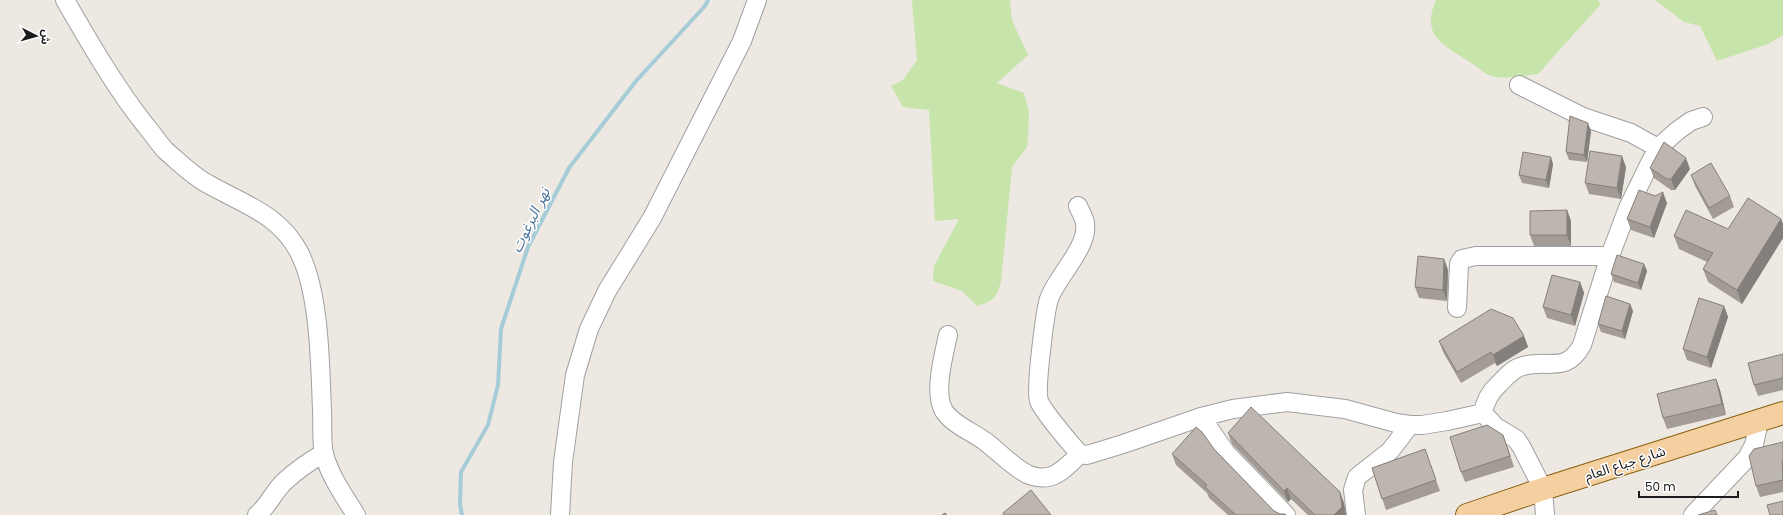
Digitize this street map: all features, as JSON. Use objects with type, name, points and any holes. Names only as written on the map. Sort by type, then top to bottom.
[{"type":"main road","name":"شارع جباع العام","points":[[1467,515],[1543,489],[1783,413]]},
{"type":"street","points":[[65,0],[93,50],[132,108],[165,149],[206,183],[261,212],[279,224],[299,253],[307,274],[314,308],[320,362],[324,453],[334,480],[356,515]]},
{"type":"street","points":[[560,515],[563,462],[575,376],[589,329],[607,291],[652,218],[742,41],[757,0]]},
{"type":"street","points":[[1519,85],[1583,116],[1631,133],[1658,148]]},
{"type":"street","points":[[1483,413],[1488,397],[1494,388],[1511,372],[1522,366],[1561,364],[1570,360],[1577,354],[1582,345],[1610,256],[1628,208],[1658,148],[1691,121],[1704,117]]},
{"type":"street","points":[[1078,206],[1085,224],[1084,238],[1049,299],[1038,394],[1039,402],[1044,410],[1080,454],[1087,455],[1123,444],[1201,417],[1233,409],[1287,402],[1345,409],[1396,423],[1410,425],[1422,425],[1483,413]]},
{"type":"street","points":[[1457,308],[1459,264],[1462,259],[1476,256],[1610,256]]},
{"type":"street","points":[[948,335],[939,388],[943,410],[952,420],[1028,474],[1039,478],[1056,474],[1080,454]]},
{"type":"street","points":[[1483,413],[1496,427],[1516,439],[1531,464],[1543,489],[1545,515]]},
{"type":"street","points":[[1201,417],[1226,453],[1286,515]]},
{"type":"street","points":[[1693,515],[1747,458],[1754,445],[1759,421]]},
{"type":"street","points":[[1356,515],[1353,490],[1357,477],[1390,450],[1410,425]]},
{"type":"street","points":[[257,515],[266,507],[284,482],[308,462],[324,453]]},
{"type":"green space","points":[[912,0],[1010,0],[1012,20],[1028,55],[997,83],[1024,93],[1029,112],[1028,138],[1027,147],[1012,167],[1001,282],[998,292],[991,300],[977,306],[962,291],[933,281],[934,266],[959,219],[935,221],[929,110],[903,107],[891,86],[903,80],[917,60]]},
{"type":"green space","points":[[1436,0],[1598,0],[1601,4],[1538,74],[1499,77],[1486,73],[1452,51],[1437,39],[1431,23]]},
{"type":"green space","points":[[1655,0],[1783,0],[1783,35],[1768,44],[1717,61],[1700,26],[1684,22]]},
{"type":"building","points":[[1570,116],[1588,123],[1584,155],[1566,152]]},
{"type":"building","points":[[1664,142],[1686,158],[1671,179],[1667,179],[1650,168]]},
{"type":"building","points":[[1590,151],[1622,156],[1617,188],[1585,183]]},
{"type":"building","points":[[1523,152],[1551,157],[1546,180],[1519,175]]},
{"type":"building","points":[[1711,163],[1730,196],[1709,208],[1691,175]]},
{"type":"building","points":[[1639,190],[1655,196],[1663,192],[1650,227],[1627,219]]},
{"type":"building","points":[[1748,198],[1781,219],[1737,290],[1703,269],[1713,253],[1674,236],[1686,210],[1728,229]]},
{"type":"building","points":[[1567,210],[1567,235],[1530,235],[1530,211]]},
{"type":"building","points":[[1617,255],[1644,264],[1638,283],[1611,274]]},
{"type":"building","points":[[1418,256],[1444,259],[1443,290],[1415,287]]},
{"type":"building","points":[[1552,275],[1580,282],[1571,315],[1543,307]]},
{"type":"building","points":[[1606,296],[1630,304],[1622,331],[1598,324]]},
{"type":"building","points":[[1699,298],[1724,306],[1707,357],[1683,349]]},
{"type":"building","points":[[1491,309],[1513,318],[1524,336],[1493,355],[1491,352],[1457,372],[1439,341]]},
{"type":"building","points":[[1783,354],[1783,378],[1754,385],[1748,363]]},
{"type":"building","points":[[1716,379],[1722,404],[1663,418],[1657,394]]},
{"type":"building","points":[[1251,407],[1340,492],[1342,507],[1334,515],[1315,515],[1287,488],[1284,491],[1228,433]]},
{"type":"building","points":[[1487,425],[1503,435],[1510,456],[1461,472],[1450,437]]},
{"type":"building","points":[[1196,427],[1202,432],[1214,449],[1274,511],[1286,515],[1236,515],[1205,487],[1207,485],[1172,454]]},
{"type":"building","points":[[1783,442],[1783,480],[1756,486],[1749,456],[1754,449]]},
{"type":"building","points":[[1425,449],[1436,480],[1382,499],[1372,468]]},
{"type":"building","points":[[1031,490],[1051,515],[1004,515],[1003,513]]},
{"type":"building","points":[[1783,501],[1783,515],[1770,515],[1767,505]]},
{"type":"building","points":[[1715,510],[1717,515],[1698,515]]},
{"type":"waterway","name":"نهر البرغوت","points":[[462,515],[460,504],[461,472],[488,425],[498,385],[501,329],[528,247],[569,168],[636,81],[705,6],[708,0]]}]
